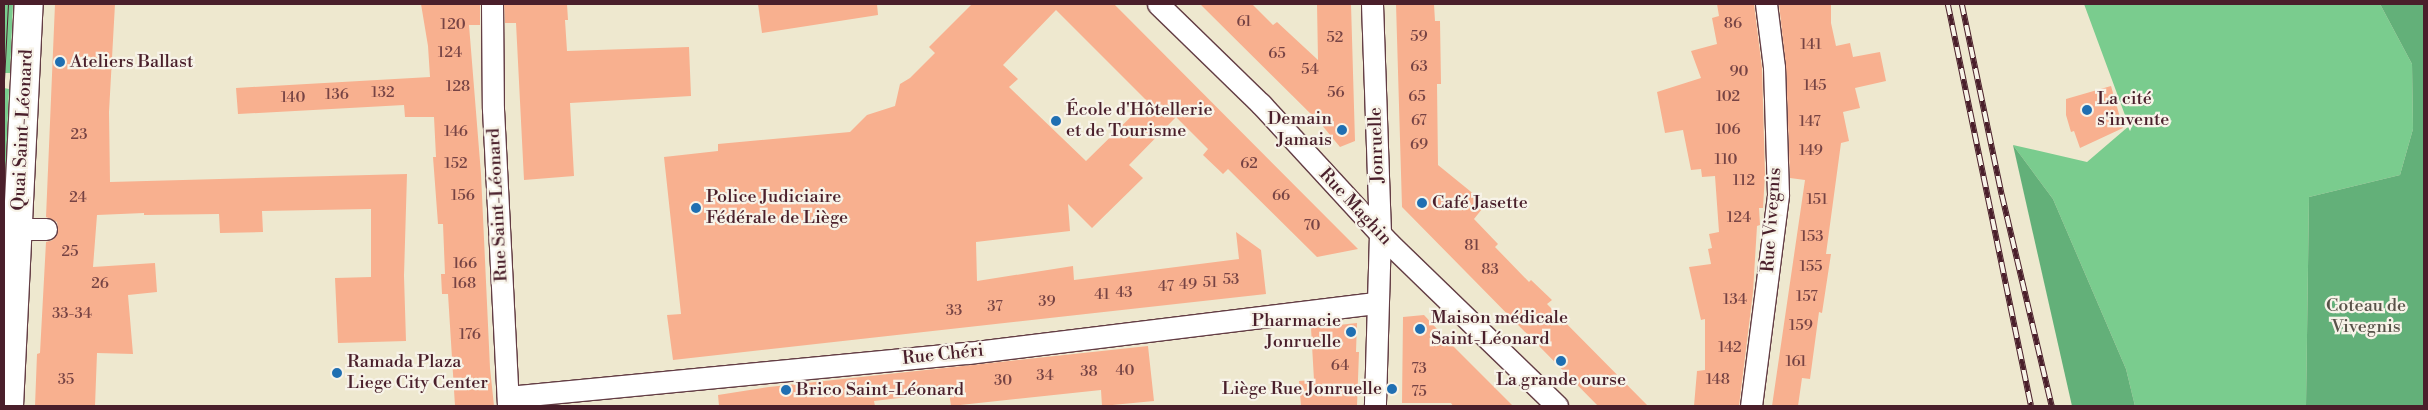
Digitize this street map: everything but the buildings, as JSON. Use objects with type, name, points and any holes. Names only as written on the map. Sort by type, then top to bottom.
[{"type":"main road","name":"Quai Saint-Léonard","points":[[9,406],[29,4]]},
{"type":"street","name":"Rue Saint-Léonard","points":[[492,4],[493,108],[508,402]]},
{"type":"street","name":"Rue Maghin","points":[[1158,4],[1261,104],[1380,234],[1556,406]]},
{"type":"street","name":"Jonruelle","points":[[1372,4],[1380,234],[1375,406]]},
{"type":"street","name":"Rue Vivegnis","points":[[1751,406],[1778,194],[1774,67],[1766,4]]},
{"type":"street","points":[[18,229],[46,230]]},
{"type":"street","name":"Rue Chéri","points":[[508,402],[968,353],[1377,303]]},
{"type":"green space","points":[[4,4],[13,4],[10,73],[4,73]]},
{"type":"green space","points":[[2084,4],[2380,4],[2412,64],[2413,129],[2400,175],[2309,197],[2306,406],[2135,406],[2126,369],[2053,199],[2013,145],[2087,162],[2129,126]]},
{"type":"green space","name":"Coteau de Vivegnis","points":[[2380,4],[2424,4],[2424,406],[2306,406],[2309,197],[2400,175],[2413,129],[2412,64]]},
{"type":"green space","points":[[4,88],[9,89],[4,207]]},
{"type":"green space","points":[[2013,145],[2053,199],[2126,369],[2135,406],[2072,406]]},
{"type":"tram line","points":[[4,80],[8,4]]},
{"type":"railway","points":[[1948,4],[2031,406]]},
{"type":"railway","points":[[1962,4],[2002,195],[2052,406]]},
{"type":"place","name":"Ateliers Ballast","points":[[60,62]]},
{"type":"place","name":"La cité s'invente","points":[[2087,110]]},
{"type":"place","name":"École d'Hôtellerie et de Tourisme","points":[[1056,121]]},
{"type":"place","name":"Demain Jamais","points":[[1342,130]]},
{"type":"place","name":"Café Jasette","points":[[1422,203]]},
{"type":"place","name":"Police Judiciaire Fédérale de Liège","points":[[696,208]]},
{"type":"place","name":"Maison médicale Saint-Léonard","points":[[1420,329]]},
{"type":"place","name":"Pharmacie Jonruelle","points":[[1351,332]]},
{"type":"place","name":"La grande ourse","points":[[1561,361]]},
{"type":"place","name":"Ramada Plaza Liege City Center","points":[[337,373]]},
{"type":"place","name":"Liège Rue Jonruelle","points":[[1392,389]]},
{"type":"place","name":"Brico Saint-Léonard","points":[[786,390]]}]
